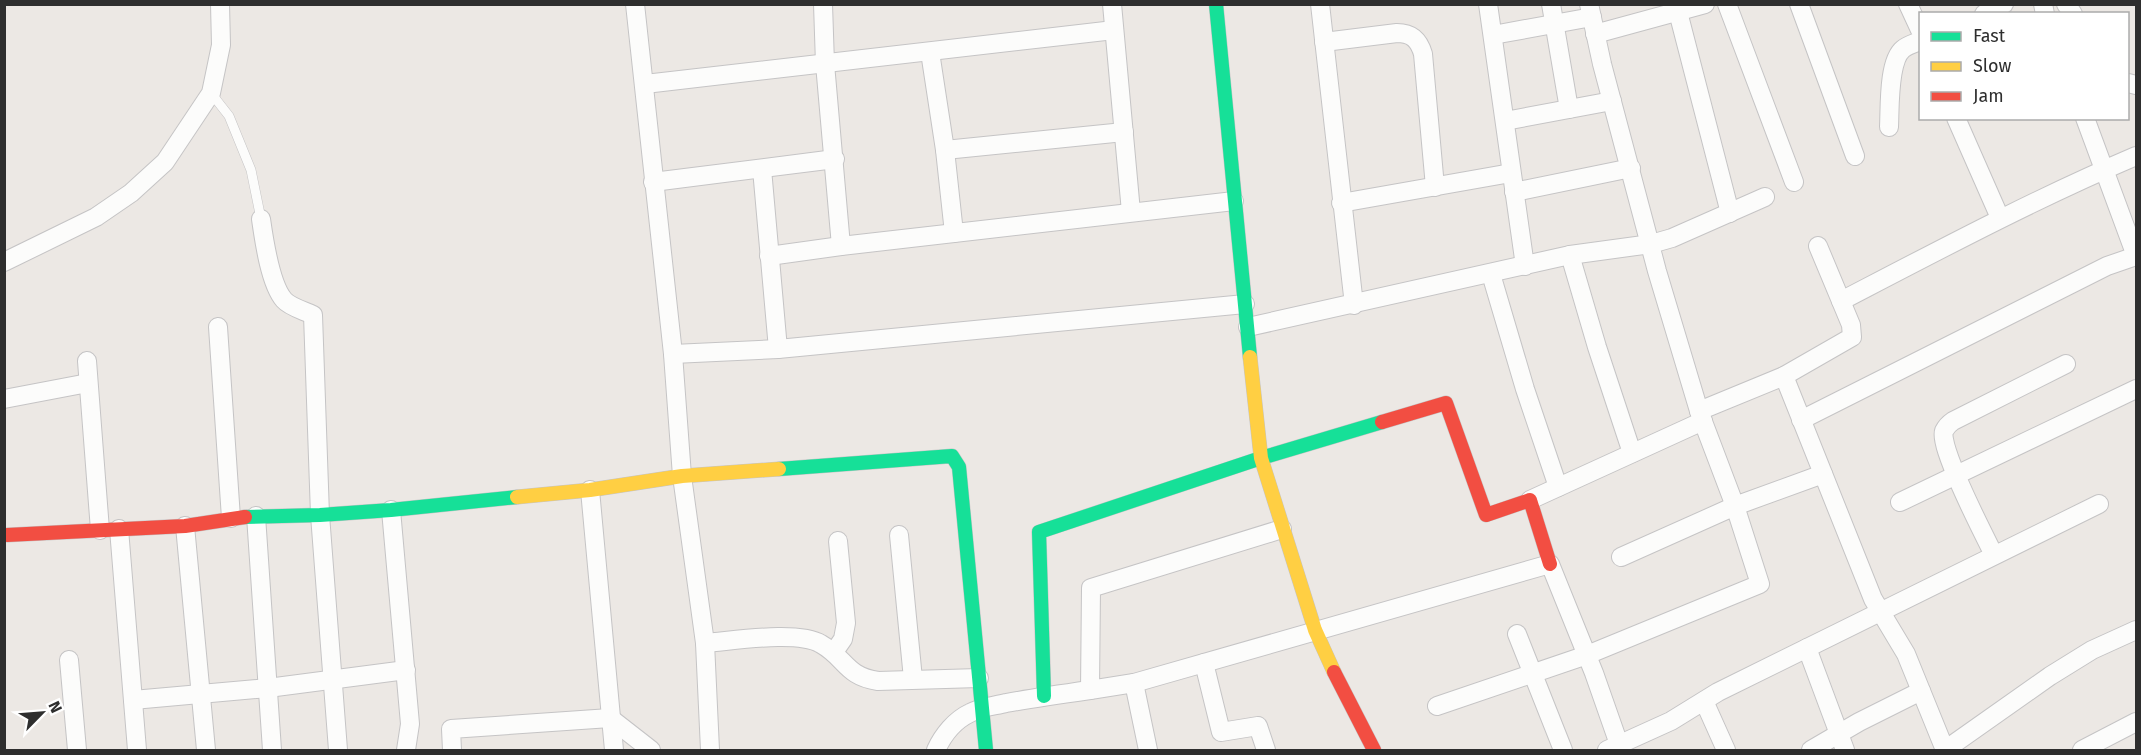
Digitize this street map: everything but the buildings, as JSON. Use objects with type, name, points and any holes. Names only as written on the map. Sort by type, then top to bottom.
[{"type":"street","points":[[4,262],[96,217],[130,193],[165,162],[211,93],[221,45],[220,4]]},
{"type":"street","points":[[635,4],[673,354],[682,476],[705,643],[710,750]]},
{"type":"street","points":[[823,4],[825,64],[841,246]]},
{"type":"street","points":[[1112,4],[1131,212]]},
{"type":"street","points":[[1216,4],[1234,201],[1262,458],[1315,630],[1349,704],[1374,750]]},
{"type":"street","points":[[1320,4],[1354,305]]},
{"type":"street","points":[[1488,4],[1526,266]]},
{"type":"street","points":[[1551,4],[1569,109]]},
{"type":"street","points":[[1493,35],[1592,18],[1678,12],[1705,4]]},
{"type":"street","points":[[1727,4],[1794,182]]},
{"type":"street","points":[[1799,4],[1855,156]]},
{"type":"street","points":[[1908,4],[1919,28]]},
{"type":"street","points":[[1988,12],[2004,4]]},
{"type":"street","points":[[1678,12],[1730,213]]},
{"type":"street","points":[[1437,706],[1587,655],[1760,584],[1735,506],[1701,416],[1657,271],[1592,18]]},
{"type":"street","points":[[645,84],[1114,30]]},
{"type":"street","points":[[1324,42],[1406,33],[1420,44],[1423,54],[1435,187]]},
{"type":"street","points":[[1889,127],[1893,69],[1900,51],[1919,41]]},
{"type":"street","points":[[930,52],[945,150],[954,233]]},
{"type":"street","points":[[1506,121],[1612,101]]},
{"type":"street","points":[[1957,120],[2000,218]]},
{"type":"street","points":[[1801,420],[2107,266],[2136,256],[2086,120]]},
{"type":"street","points":[[945,150],[1124,132]]},
{"type":"street","points":[[1841,301],[2000,218],[2105,168],[2136,156]]},
{"type":"street","points":[[653,182],[835,159]]},
{"type":"street","points":[[1341,203],[1435,187],[1513,183],[1631,168]]},
{"type":"street","points":[[762,169],[778,349]]},
{"type":"street","points":[[1248,327],[1570,255],[1651,244],[1672,238],[1765,197]]},
{"type":"street","points":[[769,256],[1234,201]]},
{"type":"street","points":[[261,219],[264,246],[274,280],[284,300],[313,315],[320,515],[338,750]]},
{"type":"street","points":[[1044,696],[1039,532],[1262,458],[1446,403],[1486,515],[1530,500],[1632,453],[1701,416],[1784,376],[1852,337],[1851,325],[1818,246]]},
{"type":"street","points":[[1570,255],[1632,453]]},
{"type":"street","points":[[1491,274],[1525,389],[1558,487]]},
{"type":"street","points":[[673,354],[778,349],[1245,304]]},
{"type":"street","points":[[218,327],[231,518]]},
{"type":"street","points":[[87,361],[100,530]]},
{"type":"street","points":[[1994,555],[1956,475],[1943,439],[1944,430],[1953,420],[2066,364]]},
{"type":"street","points":[[1784,376],[1873,599],[1906,654],[1945,750],[2050,676],[2092,650],[2136,630]]},
{"type":"street","points":[[4,399],[88,383]]},
{"type":"street","points":[[1900,502],[2136,389]]},
{"type":"street","points":[[7,536],[185,526],[256,516],[320,515],[391,510],[590,490],[682,476],[952,456],[959,467],[986,750]]},
{"type":"street","points":[[1621,557],[1735,506],[1823,474]]},
{"type":"street","points":[[590,490],[614,750]]},
{"type":"street","points":[[1530,500],[1550,564],[1587,655],[1616,749],[1671,721],[1718,692],[2098,504]]},
{"type":"street","points":[[391,510],[410,724],[406,750]]},
{"type":"street","points":[[256,516],[273,750]]},
{"type":"street","points":[[185,526],[206,750]]},
{"type":"street","points":[[119,529],[138,750]]},
{"type":"street","points":[[1090,690],[1091,588],[1282,529]]},
{"type":"street","points":[[899,535],[913,680]]},
{"type":"street","points":[[834,652],[843,639],[846,623],[838,540]]},
{"type":"street","points":[[936,750],[958,721],[981,708],[1134,683],[1550,564]]},
{"type":"street","points":[[1517,634],[1563,750]]},
{"type":"street","points":[[705,643],[795,637],[819,642],[834,652],[856,675],[864,679],[878,681],[979,678]]},
{"type":"street","points":[[1807,648],[1842,742]]},
{"type":"street","points":[[69,660],[77,750]]},
{"type":"street","points":[[1204,663],[1221,732],[1258,726],[1266,750]]},
{"type":"street","points":[[133,700],[333,681],[406,670]]},
{"type":"street","points":[[1134,683],[1148,750]]},
{"type":"street","points":[[1811,750],[1842,742],[1921,691]]},
{"type":"street","points":[[1704,701],[1726,750]]},
{"type":"street","points":[[452,750],[451,729],[610,718],[651,750]]},
{"type":"street","points":[[2082,750],[2136,722]]},
{"type":"lane","points":[[211,93],[229,116],[251,170],[261,219]]},
{"type":"traffic: fast","points":[[1216,4],[1250,357]]},
{"type":"traffic: fast","points":[[1044,696],[1039,532],[1261,458],[1382,422]]},
{"type":"traffic: fast","points":[[779,469],[952,456],[959,467],[986,750]]},
{"type":"traffic: fast","points":[[245,517],[391,510],[517,497]]},
{"type":"traffic: slow","points":[[1250,357],[1261,458],[1315,630],[1334,672]]},
{"type":"traffic: slow","points":[[517,497],[590,490],[682,476],[779,469]]},
{"type":"traffic: jam","points":[[1382,422],[1446,403],[1486,515],[1530,500],[1550,564]]},
{"type":"traffic: jam","points":[[7,535],[185,526],[245,517]]},
{"type":"traffic: jam","points":[[1334,672],[1374,750]]}]
